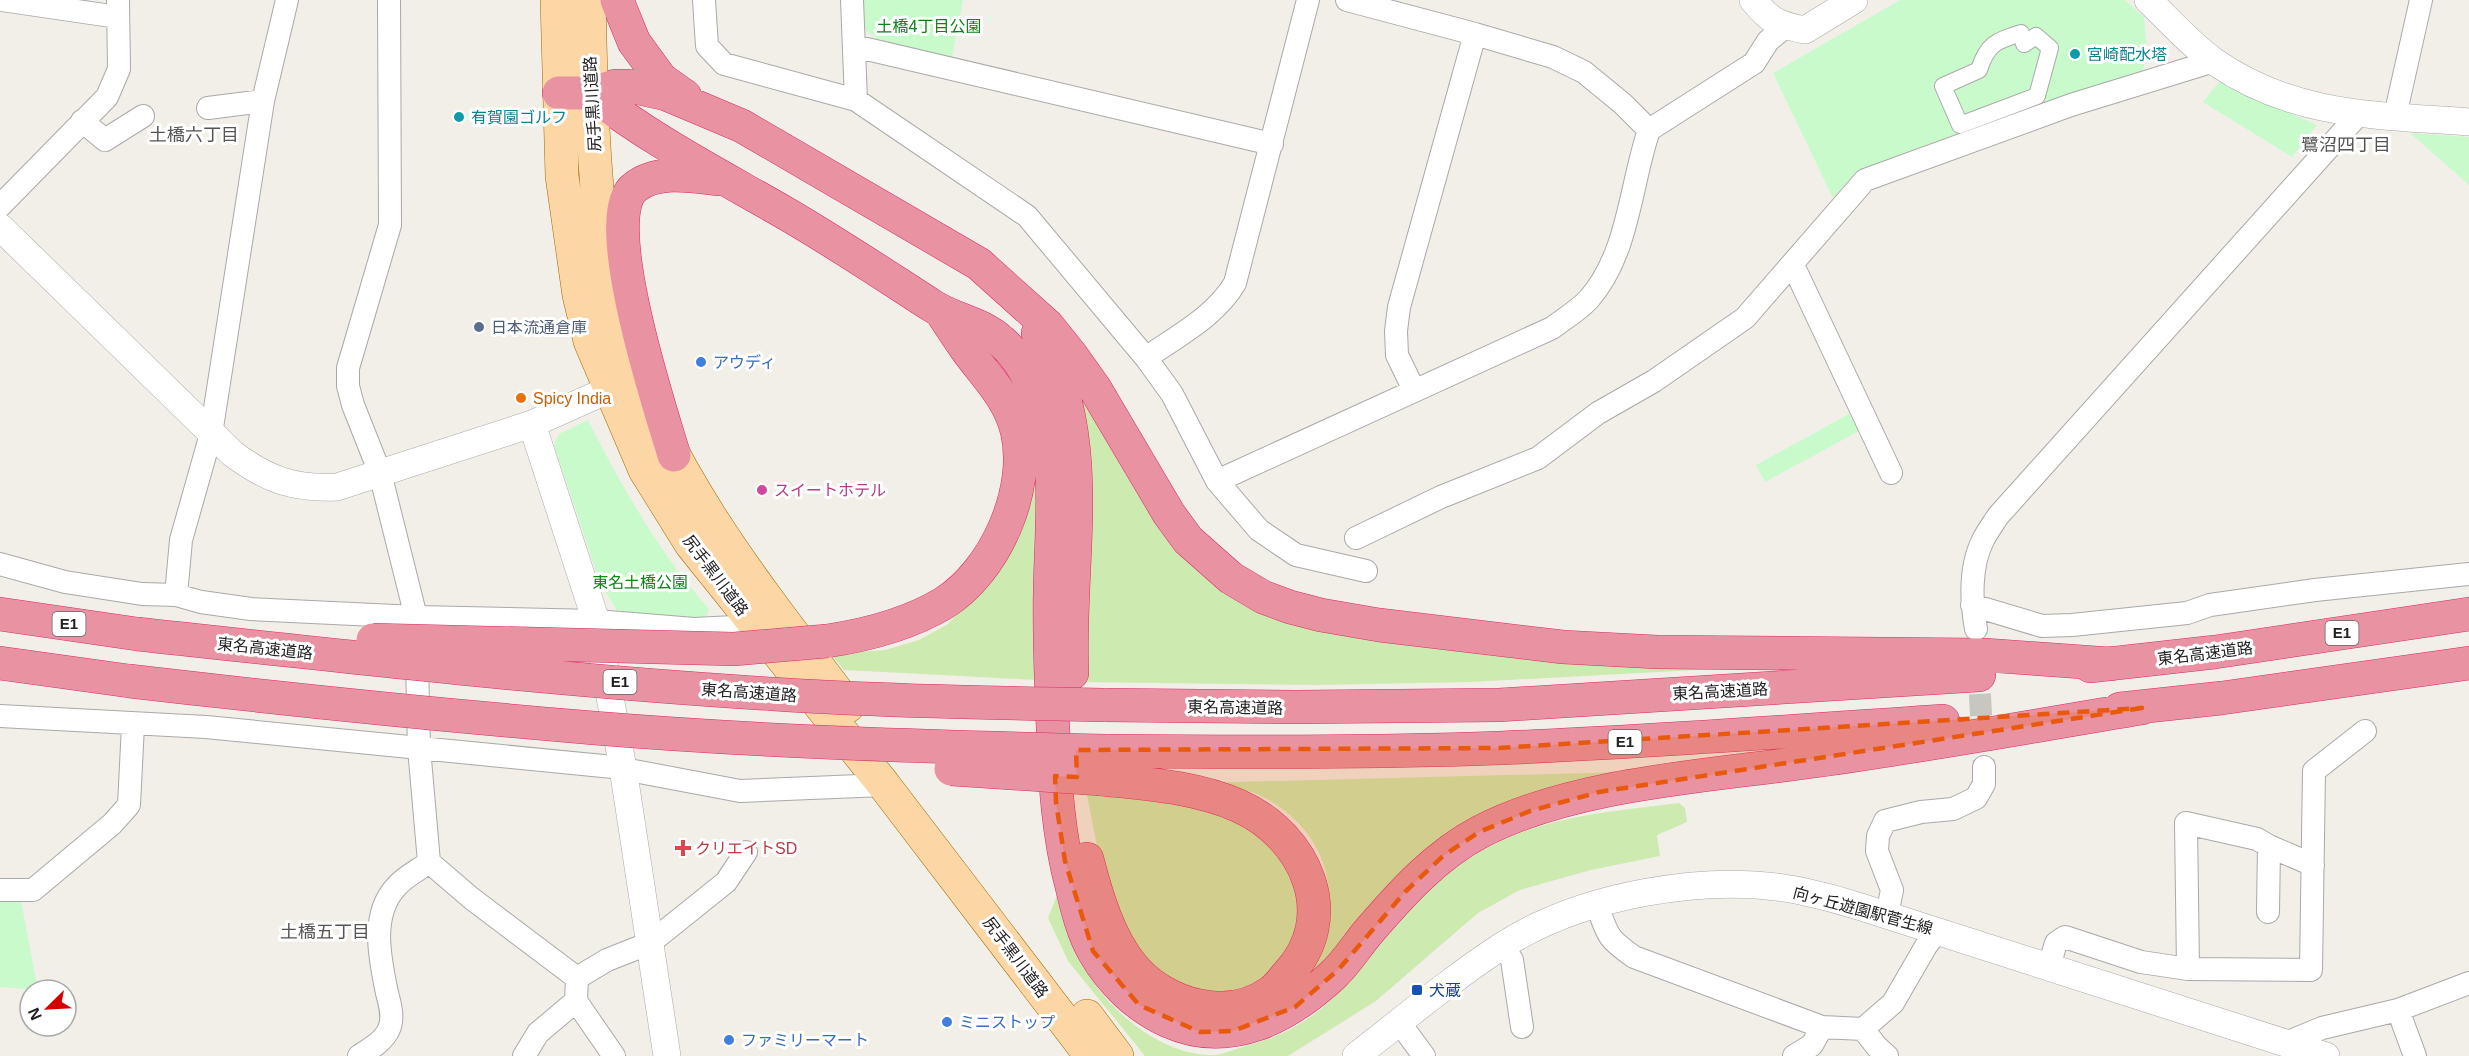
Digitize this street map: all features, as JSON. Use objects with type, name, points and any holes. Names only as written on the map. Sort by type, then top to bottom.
[{"type":"highway","points":[[616,0],[634,42],[661,80],[703,109]]},
{"type":"highway","points":[[559,93],[591,93],[615,86],[629,86],[666,94],[703,109],[742,126],[875,201],[979,264],[1048,326],[1078,363],[1100,396],[1169,514],[1188,540],[1231,578],[1263,597],[1290,607],[1378,625],[1563,647],[1657,652],[1985,655],[2111,664]]},
{"type":"highway","points":[[591,93],[624,119],[834,242],[941,312],[977,324],[1005,344],[1017,357],[1031,381],[1043,416],[1051,460],[1053,513],[1049,657],[1056,802],[1065,861],[1079,915],[1093,951],[1116,981],[1139,1005],[1170,1022],[1200,1032],[1233,1031],[1295,1007],[1338,970],[1365,935],[1443,856],[1479,832],[1530,811],[1599,792],[1823,760],[2142,708]]},
{"type":"highway","points":[[674,455],[632,380],[622,228],[625,202],[633,188],[647,181],[676,173],[729,181]]},
{"type":"highway","points":[[1011,291],[1042,341],[1057,373],[1067,406],[1072,435],[1077,498],[1071,656],[1078,804],[1086,856],[1098,899],[1109,927],[1132,967],[1159,990],[1185,1003],[1213,1009],[1243,1005],[1271,992],[1295,966],[1311,939],[1314,914],[1312,887],[1302,861],[1284,837],[1265,820],[1240,806],[1209,795],[1164,786],[1104,765]]},
{"type":"highway","points":[[137,634],[734,649],[863,636],[910,619],[945,603],[970,580],[990,555],[1009,518],[1017,489],[1020,460],[1017,430],[1003,398],[941,312]]},
{"type":"highway","name":"東名高速道路","points":[[0,614],[137,634],[396,662],[684,688],[907,701],[1296,707],[1499,705],[1884,682],[2111,664],[2215,652],[2469,614]]},
{"type":"highway","name":"E1","points":[[0,663],[129,681],[295,700],[596,728],[913,746],[1104,765],[1299,753],[1499,748],[1676,740],[2142,708],[2469,663]]},
{"type":"main road","name":"尻手黒川道路","points":[[557,0],[562,176],[579,295],[590,341],[632,380]]},
{"type":"main road","name":"尻手黒川道路","points":[[589,0],[596,172],[609,286],[632,380],[650,478],[691,544],[884,785],[1091,1056]]},
{"type":"main road","name":"尻手黒川道路","points":[[674,455],[728,546],[766,599],[1117,1056]]},
{"type":"street","points":[[0,206],[106,97],[119,69],[118,9],[2,0]]},
{"type":"street","points":[[176,596],[181,540],[211,434],[263,101],[287,0]]},
{"type":"street","points":[[388,0],[390,225],[348,368],[348,386],[352,405],[380,473],[416,617],[419,748],[429,862],[471,898],[577,978]]},
{"type":"street","points":[[704,0],[707,46],[724,64],[856,100],[1027,216],[1146,358],[1172,394],[1217,481],[1259,530],[1296,555],[1366,571]]},
{"type":"street","points":[[852,0],[856,100]]},
{"type":"street","points":[[1146,358],[1216,308],[1227,297],[1235,283],[1308,0]]},
{"type":"street","points":[[1347,0],[1553,57],[1584,72],[1623,104],[1649,130]]},
{"type":"street","points":[[1754,0],[1766,17],[1786,26],[1805,30],[1854,0]]},
{"type":"street","points":[[2148,0],[2214,61],[2257,87],[2303,104],[2358,115],[2469,122]]},
{"type":"street","points":[[2395,116],[2421,0]]},
{"type":"street","points":[[1217,481],[1552,328],[1588,300],[1612,263],[1622,235],[1649,130],[1754,63],[1768,41],[1786,26]]},
{"type":"street","points":[[2021,33],[2024,44],[2036,36],[2050,48],[2037,96],[1960,125],[1943,86],[1979,70],[1984,55],[1996,40],[2021,33]]},
{"type":"street","points":[[1414,390],[1397,355],[1396,331],[1399,307],[1475,34]]},
{"type":"street","points":[[854,46],[1272,144]]},
{"type":"street","points":[[1356,538],[1441,496],[1538,458],[1598,413],[1654,381],[1745,318],[1865,180],[2071,105],[2214,61]]},
{"type":"street","points":[[208,108],[263,101]]},
{"type":"street","points":[[1976,629],[1972,605],[1976,564],[1982,541],[1998,516],[2358,115]]},
{"type":"street","points":[[82,121],[105,140],[143,116]]},
{"type":"street","points":[[0,227],[211,434],[257,472],[289,484],[310,488],[337,487],[532,424],[632,380]]},
{"type":"street","points":[[1793,265],[1891,473]]},
{"type":"street","points":[[532,424],[596,621],[623,768],[667,1056]]},
{"type":"street","points":[[0,564],[65,582],[142,594],[176,596],[251,609],[416,617],[596,621],[694,629],[755,626]]},
{"type":"street","points":[[1972,605],[2042,626],[2072,625],[2187,613],[2210,605],[2315,590],[2469,574]]},
{"type":"street","points":[[0,716],[134,725],[206,727],[623,768],[740,791],[884,785]]},
{"type":"street","points":[[0,890],[33,890],[112,824],[129,805],[134,725]]},
{"type":"street","points":[[2049,966],[2056,943],[2066,937],[2141,962],[2188,969],[2311,970],[2314,771],[2365,731]]},
{"type":"street","points":[[1887,915],[1892,890],[1877,851],[1878,836],[1885,821],[1921,812],[1953,809],[1977,798],[1984,784],[1984,767]]},
{"type":"street","points":[[2188,969],[2187,823],[2257,840],[2313,866]]},
{"type":"street","points":[[2268,912],[2269,846]]},
{"type":"street","points":[[577,978],[607,960],[650,944],[726,882],[746,852]]},
{"type":"street","points":[[359,1056],[375,1046],[389,1029],[391,1011],[381,964],[379,928],[385,902],[396,886],[429,862]]},
{"type":"street","name":"向ヶ丘遊園駅菅生線","points":[[1356,1056],[1503,946],[1556,917],[1641,894],[1727,885],[1800,890],[1938,930],[2326,1056]]},
{"type":"street","points":[[1597,905],[1607,933],[1613,942],[1634,957],[1822,1026],[1863,1029],[1893,1003],[1926,946],[1938,930]]},
{"type":"street","points":[[1503,946],[1512,960],[1522,1027]]},
{"type":"street","points":[[577,978],[576,1000],[614,1056]]},
{"type":"street","points":[[2286,1042],[2322,1028],[2398,1010],[2469,982]]},
{"type":"street","points":[[524,1056],[538,1033],[576,1000]]},
{"type":"street","points":[[2398,1010],[2415,1056]]},
{"type":"street","points":[[1399,1022],[1424,1056]]},
{"type":"street","points":[[1794,1056],[1812,1046],[1822,1026]]},
{"type":"street","points":[[1863,1029],[1887,1056]]},
{"type":"highlighted area","points":[[2142,708],[1599,792],[1530,811],[1479,832],[1443,856],[1406,891],[1338,970],[1295,1007],[1233,1031],[1200,1032],[1139,1005],[1093,951],[1065,861],[1056,802],[1055,776],[1077,777],[1076,750],[1499,748]]},
{"type":"green space","name":"土橋4丁目公園","points":[[863,0],[963,0],[952,58],[879,40],[865,30]]},
{"type":"green space","points":[[1900,0],[2125,0],[2144,17],[2147,50],[2142,74],[1988,122],[1856,172],[1833,198],[1773,73]]},
{"type":"green space","points":[[2219,82],[2317,125],[2292,157],[2203,102]]},
{"type":"green space","points":[[2410,133],[2469,137],[2469,185]]},
{"type":"green space","points":[[1076,378],[1227,590],[1714,663],[1715,669],[1472,682],[1317,685],[1078,682]]},
{"type":"green space","points":[[1849,414],[1859,431],[1765,482],[1756,465]]},
{"type":"green space","name":"東名土橋公園","points":[[588,420],[642,519],[674,565],[709,609],[705,620],[621,617],[600,583],[554,445],[559,434]]},
{"type":"green space","points":[[1036,479],[1036,680],[844,670],[827,650],[845,653],[885,650],[919,640],[948,624],[969,602],[1022,529]]},
{"type":"green space","points":[[1665,771],[1497,817],[1285,1001],[1317,954],[1327,924],[1329,901],[1327,879],[1321,858],[1311,838],[1297,821],[1279,806],[1257,794],[1236,788],[1199,783]]},
{"type":"green space","points":[[1087,795],[1190,806],[1220,814],[1265,838],[1291,874],[1302,920],[1285,959],[1256,984],[1220,993],[1180,987],[1142,960],[1103,877]]},
{"type":"green space","points":[[1679,803],[1685,808],[1687,822],[1657,835],[1660,856],[1591,870],[1520,890],[1478,913],[1376,1001],[1288,1056],[1145,1056],[1068,961],[1048,918],[1057,895],[1064,922],[1079,957],[1096,986],[1119,1012],[1147,1034],[1163,1043],[1197,1054],[1214,1055],[1272,1038],[1313,1015],[1347,984],[1424,895],[1459,865],[1485,849],[1511,836],[1565,820],[1592,814]]},
{"type":"green space","points":[[0,900],[21,901],[36,978],[18,978],[18,988],[0,987]]},
{"type":"tunnel","points":[[1978,661],[1984,767]]},
{"type":"place","name":"宮崎配水塔","points":[[2075,54]]},
{"type":"place","name":"有賀園ゴルフ","points":[[459,117]]},
{"type":"place","name":"日本流通倉庫","points":[[479,327]]},
{"type":"place","name":"アウディ","points":[[701,362]]},
{"type":"place","name":"Spicy India","points":[[521,398]]},
{"type":"place","name":"スイートホテル","points":[[762,490]]},
{"type":"place","name":"クリエイトSD","points":[[683,848]]},
{"type":"place","name":"犬蔵","points":[[1417,990]]},
{"type":"place","name":"ミニストップ","points":[[947,1022]]},
{"type":"place","name":"ファミリーマート","points":[[729,1040]]},
{"type":"district","name":"土橋六丁目","points":[[194,135]]},
{"type":"district","name":"鷺沼四丁目","points":[[2346,145]]},
{"type":"district","name":"土橋五丁目","points":[[325,932]]}]
